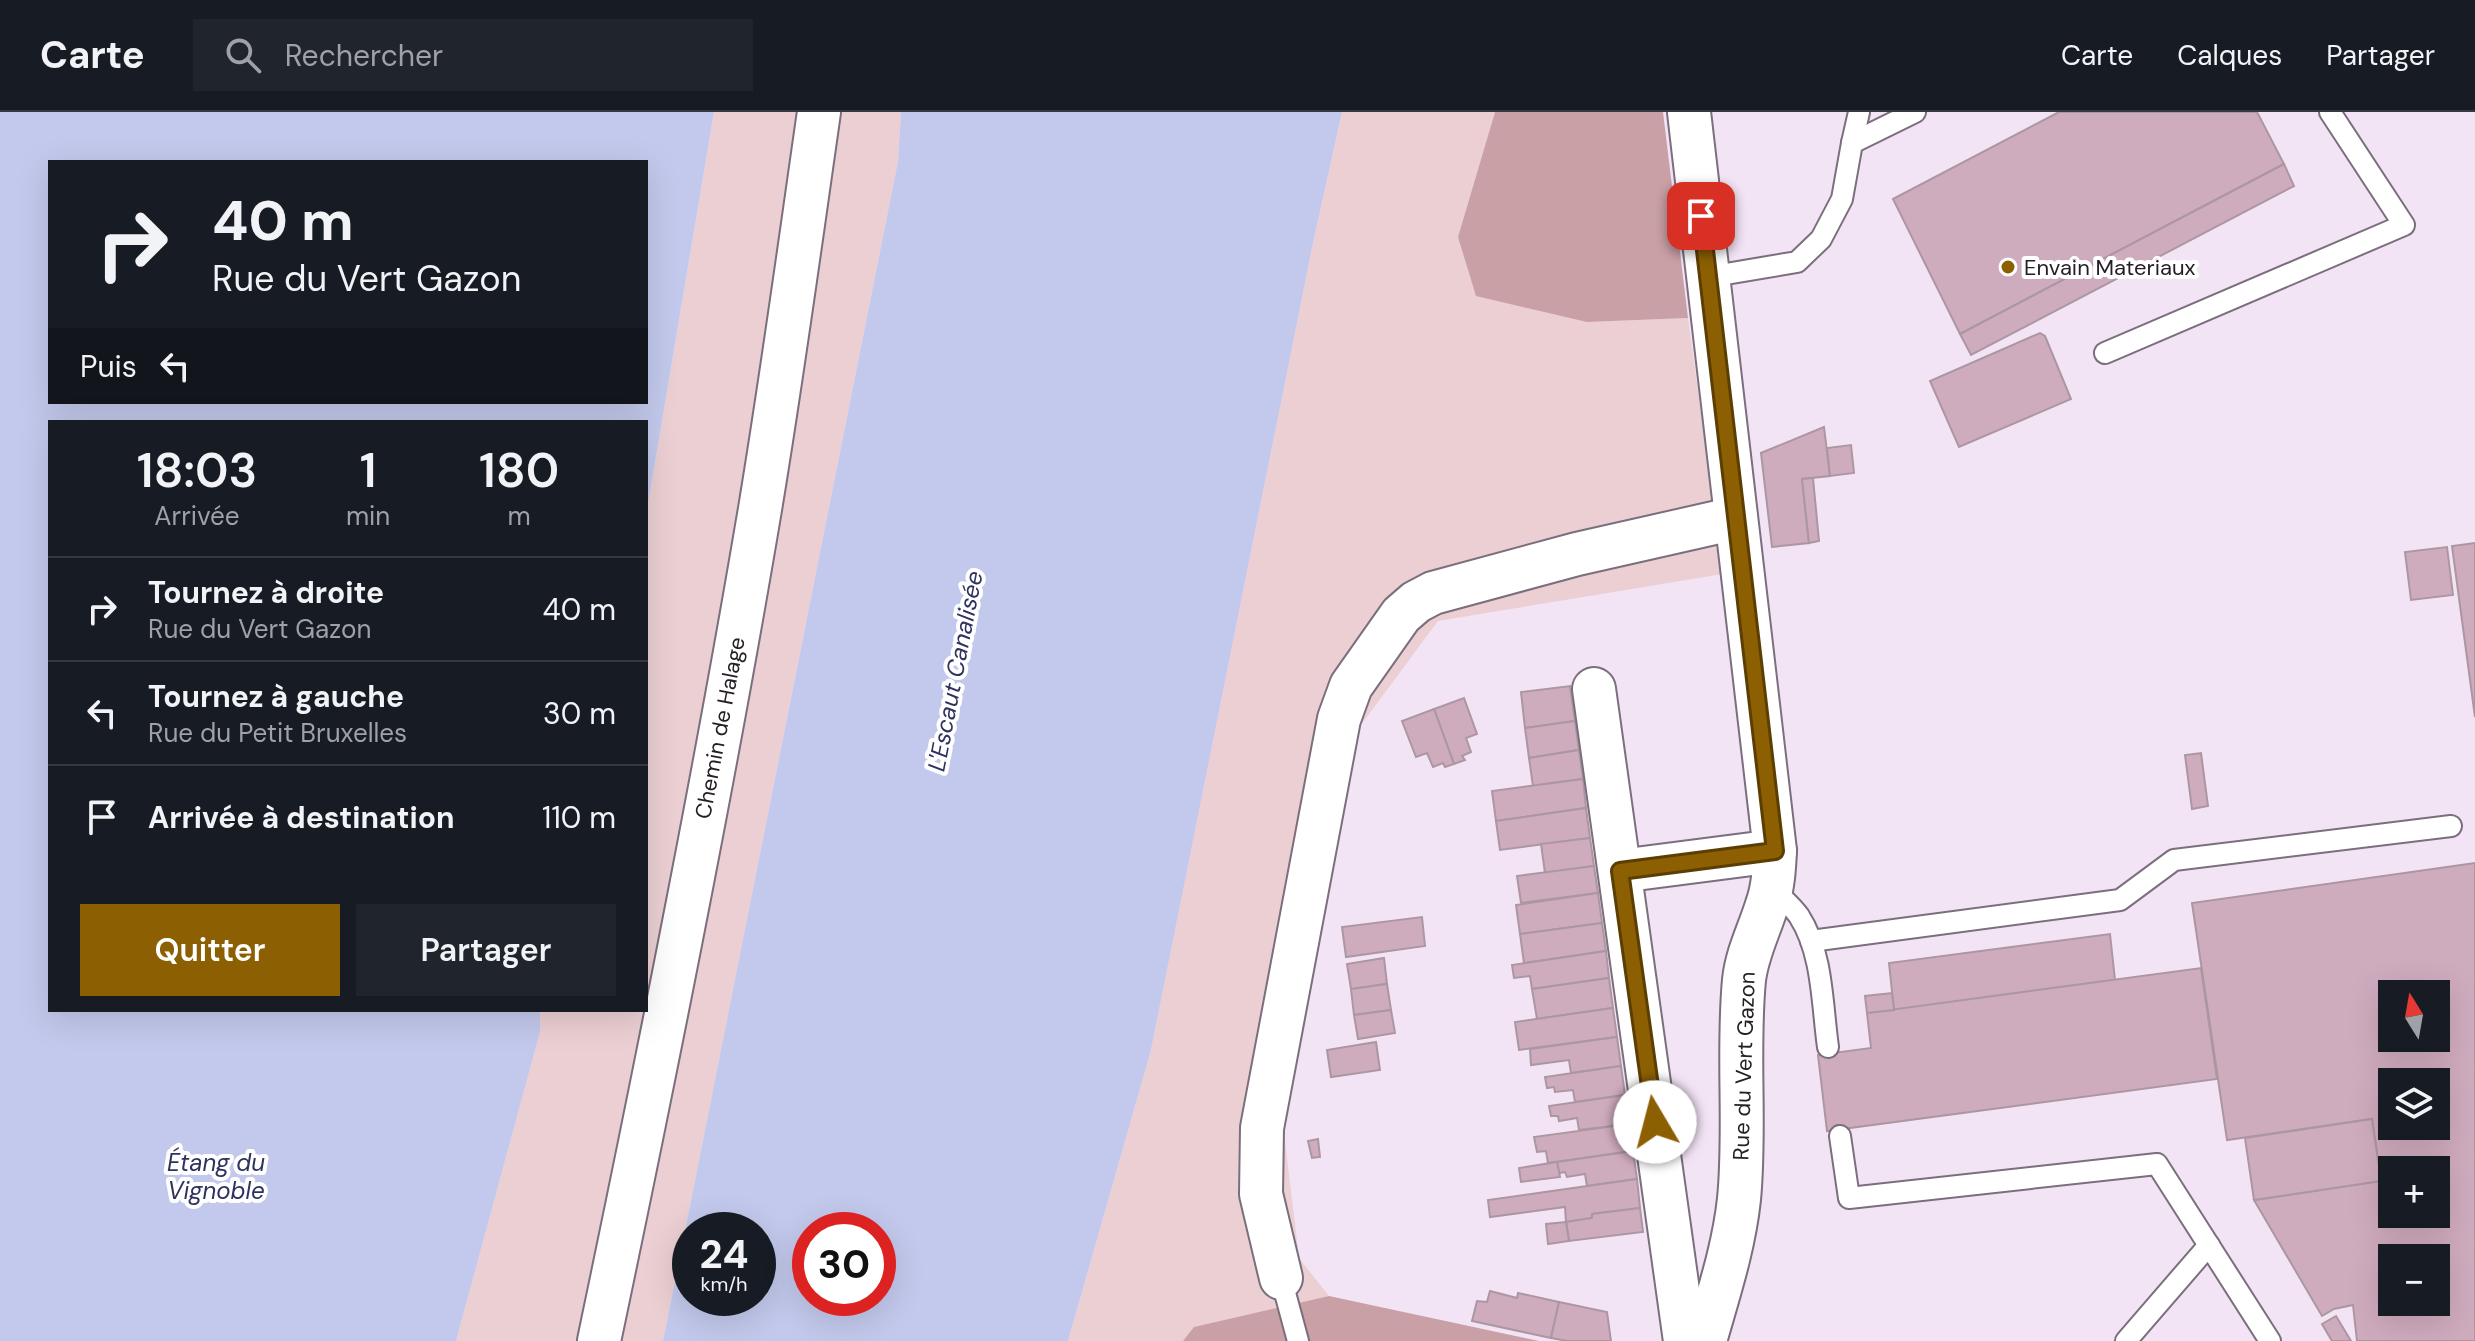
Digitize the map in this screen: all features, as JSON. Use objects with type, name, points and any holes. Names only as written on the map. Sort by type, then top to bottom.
[{"type":"street","name":"Chemin de Halage","points":[[599,1341],[641,1145],[735,653],[760,508],[819,112]]},
{"type":"street","points":[[1620,871],[1774,870],[1689,112]]},
{"type":"street","points":[[1281,1278],[1261,1194],[1262,1128],[1344,703],[1351,686],[1401,615],[1433,593],[1577,554],[1736,518]]},
{"type":"street","points":[[1594,689],[1685,1341]]},
{"type":"street","name":"Rue du Vert Gazon","points":[[1705,1341],[1730,1252],[1739,1202],[1742,1005],[1748,953],[1774,870]]},
{"type":"lane","points":[[1708,277],[1797,262],[1821,239],[1842,199],[1859,112]]},
{"type":"lane","points":[[1852,143],[1915,112]]},
{"type":"lane","points":[[2105,353],[2404,225],[2330,112]]},
{"type":"lane","points":[[1811,941],[2120,900],[2174,860],[2451,826]]},
{"type":"lane","points":[[1774,870],[1811,941],[1828,1047]]},
{"type":"lane","points":[[1840,1136],[1849,1198],[2157,1164],[2270,1341]]},
{"type":"lane","points":[[2126,1341],[2209,1245]]},
{"type":"lane","points":[[1281,1278],[1298,1341]]},
{"type":"shaded area","points":[[714,112],[901,112],[898,161],[689,1212],[672,1212],[672,1296],[663,1341],[456,1341],[540,1032],[540,1012],[648,1012],[648,504]]},
{"type":"shaded area","points":[[1342,112],[1495,112],[1458,237],[1587,322],[1688,318],[1723,574],[1438,621],[1355,733],[1282,1116],[1299,1258],[1329,1296],[1195,1327],[1183,1341],[1068,1341],[1151,1050]]},
{"type":"shaded area","points":[[1495,112],[1663,112],[1688,318],[1587,322],[1476,296],[1458,237]]},
{"type":"shaded area","points":[[1329,1296],[1539,1341],[1183,1341],[1194,1327]]},
{"type":"water","name":"Étang du Vignoble","points":[[0,112],[714,112],[648,504],[648,420],[48,420],[48,1012],[540,1012],[540,1032],[456,1341],[0,1341]]},
{"type":"water","name":"L'Escaut Canalisée","points":[[901,112],[1342,112],[1151,1050],[1068,1341],[663,1341],[672,1296],[672,1316],[776,1316],[776,1212],[689,1212],[898,161]]},
{"type":"building","name":"Envain Materiaux","points":[[2059,112],[2257,112],[2284,164],[1960,334],[1893,199]]},
{"type":"building","points":[[2284,164],[2294,186],[1971,355],[1960,334]]},
{"type":"building","points":[[2040,333],[2045,336],[2071,399],[1959,447],[1930,381]]},
{"type":"building","points":[[1824,427],[1830,476],[1802,479],[1809,543],[1772,547],[1761,453]]},
{"type":"building","points":[[1851,445],[1854,473],[1830,476],[1827,448]]},
{"type":"building","points":[[1813,478],[1819,541],[1809,543],[1802,479]]},
{"type":"building","points":[[2475,543],[2475,717],[2452,546]]},
{"type":"building","points":[[2447,547],[2453,595],[2411,600],[2405,552]]},
{"type":"building","points":[[1570,686],[1575,721],[1525,728],[1521,692]]},
{"type":"building","points":[[1464,698],[1477,734],[1466,738],[1471,752],[1462,756],[1465,760],[1454,764],[1434,709]]},
{"type":"building","points":[[1434,709],[1454,764],[1445,767],[1443,763],[1433,767],[1427,753],[1416,757],[1402,721]]},
{"type":"building","points":[[1575,721],[1579,750],[1529,758],[1525,728]]},
{"type":"building","points":[[1579,750],[1583,779],[1533,786],[1529,758]]},
{"type":"building","points":[[2201,753],[2208,806],[2192,809],[2185,755]]},
{"type":"building","points":[[1583,779],[1586,808],[1496,821],[1492,791]]},
{"type":"building","points":[[1586,808],[1590,838],[1500,850],[1496,821]]},
{"type":"building","points":[[1590,838],[1594,866],[1545,873],[1541,844]]},
{"type":"building","points":[[2475,863],[2475,1341],[2357,1341],[2353,1305],[2334,1309],[2322,1316],[2254,1200],[2378,1181],[2378,1228],[2450,1228],[2450,1156],[2378,1156],[2378,1160],[2372,1119],[2227,1140],[2192,903]]},
{"type":"building","points":[[1594,866],[1598,893],[1521,903],[1517,876]]},
{"type":"building","points":[[1598,893],[1602,923],[1520,934],[1516,905]]},
{"type":"building","points":[[1422,917],[1425,946],[1346,957],[1342,927]]},
{"type":"building","points":[[1602,923],[1606,951],[1524,963],[1520,934]]},
{"type":"building","points":[[2110,934],[2115,980],[1894,1010],[1889,963]]},
{"type":"building","points":[[1606,951],[1609,978],[1532,989],[1530,976],[1514,978],[1512,965]]},
{"type":"building","points":[[1384,958],[1387,984],[1351,989],[1347,964]]},
{"type":"building","points":[[2201,968],[2217,1079],[1827,1131],[1818,1055],[1871,1048],[1867,1013]]},
{"type":"building","points":[[1609,978],[1613,1008],[1537,1019],[1532,989]]},
{"type":"building","points":[[1387,984],[1391,1010],[1354,1015],[1351,989]]},
{"type":"building","points":[[1892,993],[1894,1010],[1867,1013],[1865,996]]},
{"type":"building","points":[[1613,1008],[1617,1037],[1519,1050],[1515,1022]]},
{"type":"building","points":[[1391,1010],[1395,1033],[1358,1039],[1354,1015]]},
{"type":"building","points":[[1617,1037],[1621,1066],[1571,1073],[1569,1060],[1531,1065],[1530,1049]]},
{"type":"building","points":[[1376,1042],[1380,1070],[1331,1077],[1327,1050]]},
{"type":"building","points":[[1621,1066],[1625,1095],[1575,1102],[1573,1090],[1555,1092],[1554,1087],[1547,1088],[1545,1077]]},
{"type":"building","points":[[1625,1095],[1629,1124],[1579,1130],[1577,1118],[1559,1121],[1558,1116],[1551,1116],[1549,1106]]},
{"type":"building","points":[[2372,1119],[2378,1181],[2254,1200],[2245,1138]]},
{"type":"building","points":[[1629,1124],[1633,1151],[1548,1163],[1546,1151],[1537,1152],[1534,1137]]},
{"type":"building","points":[[1318,1139],[1320,1157],[1312,1158],[1308,1141]]},
{"type":"building","points":[[1633,1151],[1637,1179],[1587,1186],[1585,1174],[1567,1177],[1565,1172],[1559,1173],[1557,1162]]},
{"type":"building","points":[[1557,1162],[1560,1177],[1521,1182],[1519,1168]]},
{"type":"building","points":[[1637,1179],[1640,1208],[1592,1214],[1592,1218],[1566,1222],[1565,1207],[1490,1217],[1488,1200]]},
{"type":"building","points":[[1640,1208],[1643,1232],[1569,1241],[1566,1222],[1592,1218],[1592,1214]]},
{"type":"building","points":[[1566,1222],[1569,1241],[1548,1244],[1546,1224]]},
{"type":"building","points":[[1490,1291],[1517,1298],[1518,1293],[1559,1302],[1551,1338],[1472,1321],[1477,1301],[1487,1302]]},
{"type":"building","points":[[1559,1302],[1607,1312],[1611,1341],[1551,1338]]},
{"type":"building","points":[[2336,1316],[2351,1341],[2332,1341],[2322,1324]]},
{"type":"place","name":"Envain Materiaux","points":[[2008,267]]},
{"type":"route","points":[[1655,1122],[1620,871],[1775,851],[1701,216]]}]
